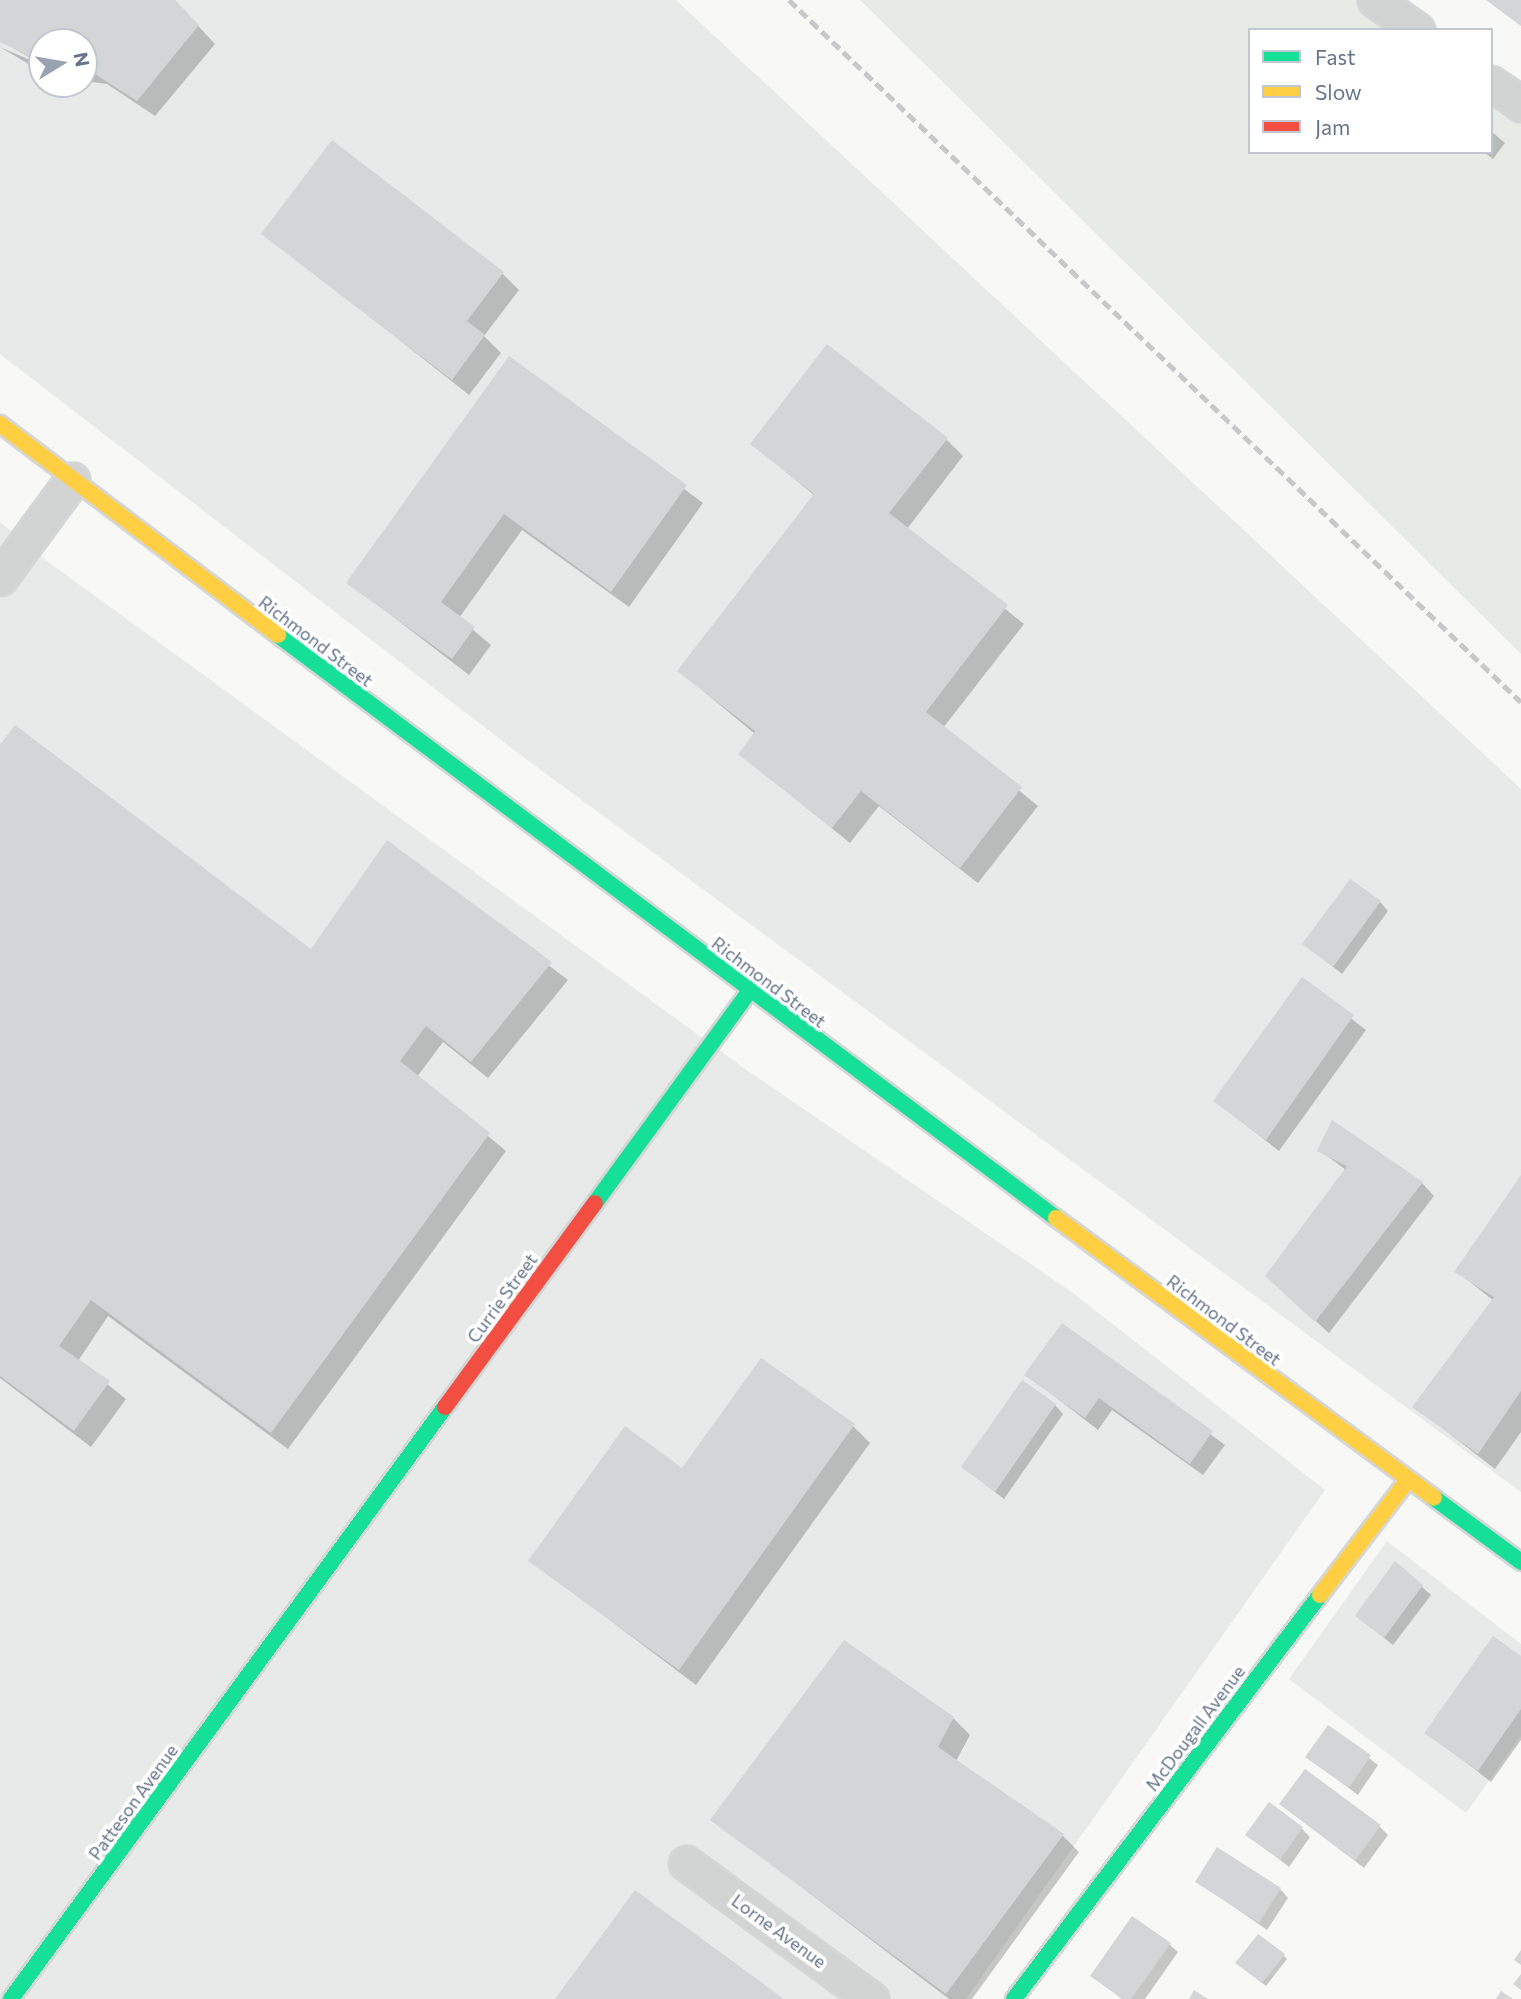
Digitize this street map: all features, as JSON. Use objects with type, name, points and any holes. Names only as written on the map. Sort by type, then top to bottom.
[{"type":"main road","name":"Richmond Street","points":[[0,424],[749,992],[1521,1562]]},
{"type":"main road","name":"Currie Street","points":[[286,1627],[749,992]]},
{"type":"main road","name":"McDougall Avenue","points":[[1014,1999],[1408,1480]]},
{"type":"main road","name":"Patteson Avenue","points":[[11,1999],[286,1627]]},
{"type":"street","points":[[1375,0],[1414,28]]},
{"type":"street","points":[[1493,84],[1521,104]]},
{"type":"street","points":[[0,578],[72,480]]},
{"type":"street","name":"Lorne Avenue","points":[[686,1863],[871,1999]]},
{"type":"shaded area","points":[[0,0],[676,0],[1521,789],[1521,1492],[522,756],[0,354]]},
{"type":"shaded area","points":[[860,0],[1356,0],[1393,28],[1248,28],[1248,154],[1493,154],[1493,101],[1521,122],[1521,654]]},
{"type":"shaded area","points":[[0,522],[51,564],[748,1071],[1073,1293],[1325,1490],[966,1999],[0,1999]]},
{"type":"shaded area","points":[[1387,1541],[1521,1644],[1521,1736],[1466,1813],[1289,1679]]},
{"type":"building","points":[[0,0],[175,0],[199,25],[137,101],[98,76],[98,28],[28,28],[28,56],[0,42]]},
{"type":"building","points":[[1486,0],[1521,0],[1521,26]]},
{"type":"building","points":[[332,140],[504,272],[467,321],[485,335],[452,380],[261,234]]},
{"type":"building","points":[[827,344],[948,438],[889,513],[1008,605],[926,712],[1022,787],[960,868],[861,791],[832,828],[738,754],[755,731],[677,671],[814,494],[750,444]]},
{"type":"building","points":[[509,356],[687,485],[611,592],[504,514],[441,602],[475,627],[452,659],[346,583]]},
{"type":"building","points":[[15,725],[311,949],[387,840],[552,962],[471,1062],[426,1026],[400,1061],[490,1133],[271,1433],[91,1300],[59,1346],[110,1381],[74,1431],[0,1376],[0,745]]},
{"type":"building","points":[[1350,879],[1381,901],[1333,967],[1302,944]]},
{"type":"building","points":[[1302,977],[1354,1015],[1266,1140],[1213,1101]]},
{"type":"building","points":[[1332,1120],[1423,1182],[1315,1322],[1265,1276],[1347,1166],[1317,1151]]},
{"type":"building","points":[[1521,1175],[1521,1391],[1478,1454],[1412,1407],[1494,1297],[1454,1272]]},
{"type":"building","points":[[1062,1323],[1213,1431],[1190,1464],[1099,1398],[1085,1418],[1024,1375]]},
{"type":"building","points":[[761,1358],[855,1424],[679,1670],[528,1561],[625,1426],[682,1468]]},
{"type":"building","points":[[1022,1380],[1056,1404],[995,1492],[961,1467]]},
{"type":"building","points":[[1395,1561],[1423,1585],[1384,1638],[1355,1616]]},
{"type":"building","points":[[1493,1636],[1521,1656],[1521,1709],[1478,1771],[1424,1733]]},
{"type":"building","points":[[844,1640],[954,1717],[938,1747],[1064,1834],[946,1994],[710,1820]]},
{"type":"building","points":[[1328,1725],[1371,1755],[1349,1788],[1305,1757]]},
{"type":"building","points":[[1305,1769],[1381,1825],[1355,1861],[1279,1804]]},
{"type":"building","points":[[1269,1802],[1303,1827],[1280,1860],[1245,1835]]},
{"type":"building","points":[[1217,1847],[1281,1888],[1259,1923],[1195,1882]]},
{"type":"building","points":[[635,1890],[784,1999],[555,1999]]},
{"type":"building","points":[[1132,1916],[1171,1943],[1131,1999],[1123,1999],[1090,1976]]},
{"type":"building","points":[[1258,1934],[1285,1954],[1262,1983],[1235,1963]]},
{"type":"building","points":[[1521,1950],[1521,1965],[1514,1960]]},
{"type":"building","points":[[1521,1974],[1521,1990],[1513,1984]]},
{"type":"building","points":[[1194,1990],[1208,1999],[1189,1999]]},
{"type":"building","points":[[1501,1991],[1513,1999],[1496,1999]]},
{"type":"railway","points":[[789,0],[1521,702]]},
{"type":"traffic: fast","points":[[278,635],[1056,1218]]},
{"type":"traffic: fast","points":[[595,1203],[749,992]]},
{"type":"traffic: fast","points":[[11,1999],[445,1407]]},
{"type":"traffic: fast","points":[[1434,1498],[1521,1562]]},
{"type":"traffic: fast","points":[[1014,1999],[1320,1595]]},
{"type":"traffic: slow","points":[[0,424],[278,635]]},
{"type":"traffic: slow","points":[[1056,1218],[1434,1498]]},
{"type":"traffic: slow","points":[[1320,1595],[1408,1480]]},
{"type":"traffic: jam","points":[[445,1407],[595,1203]]}]
